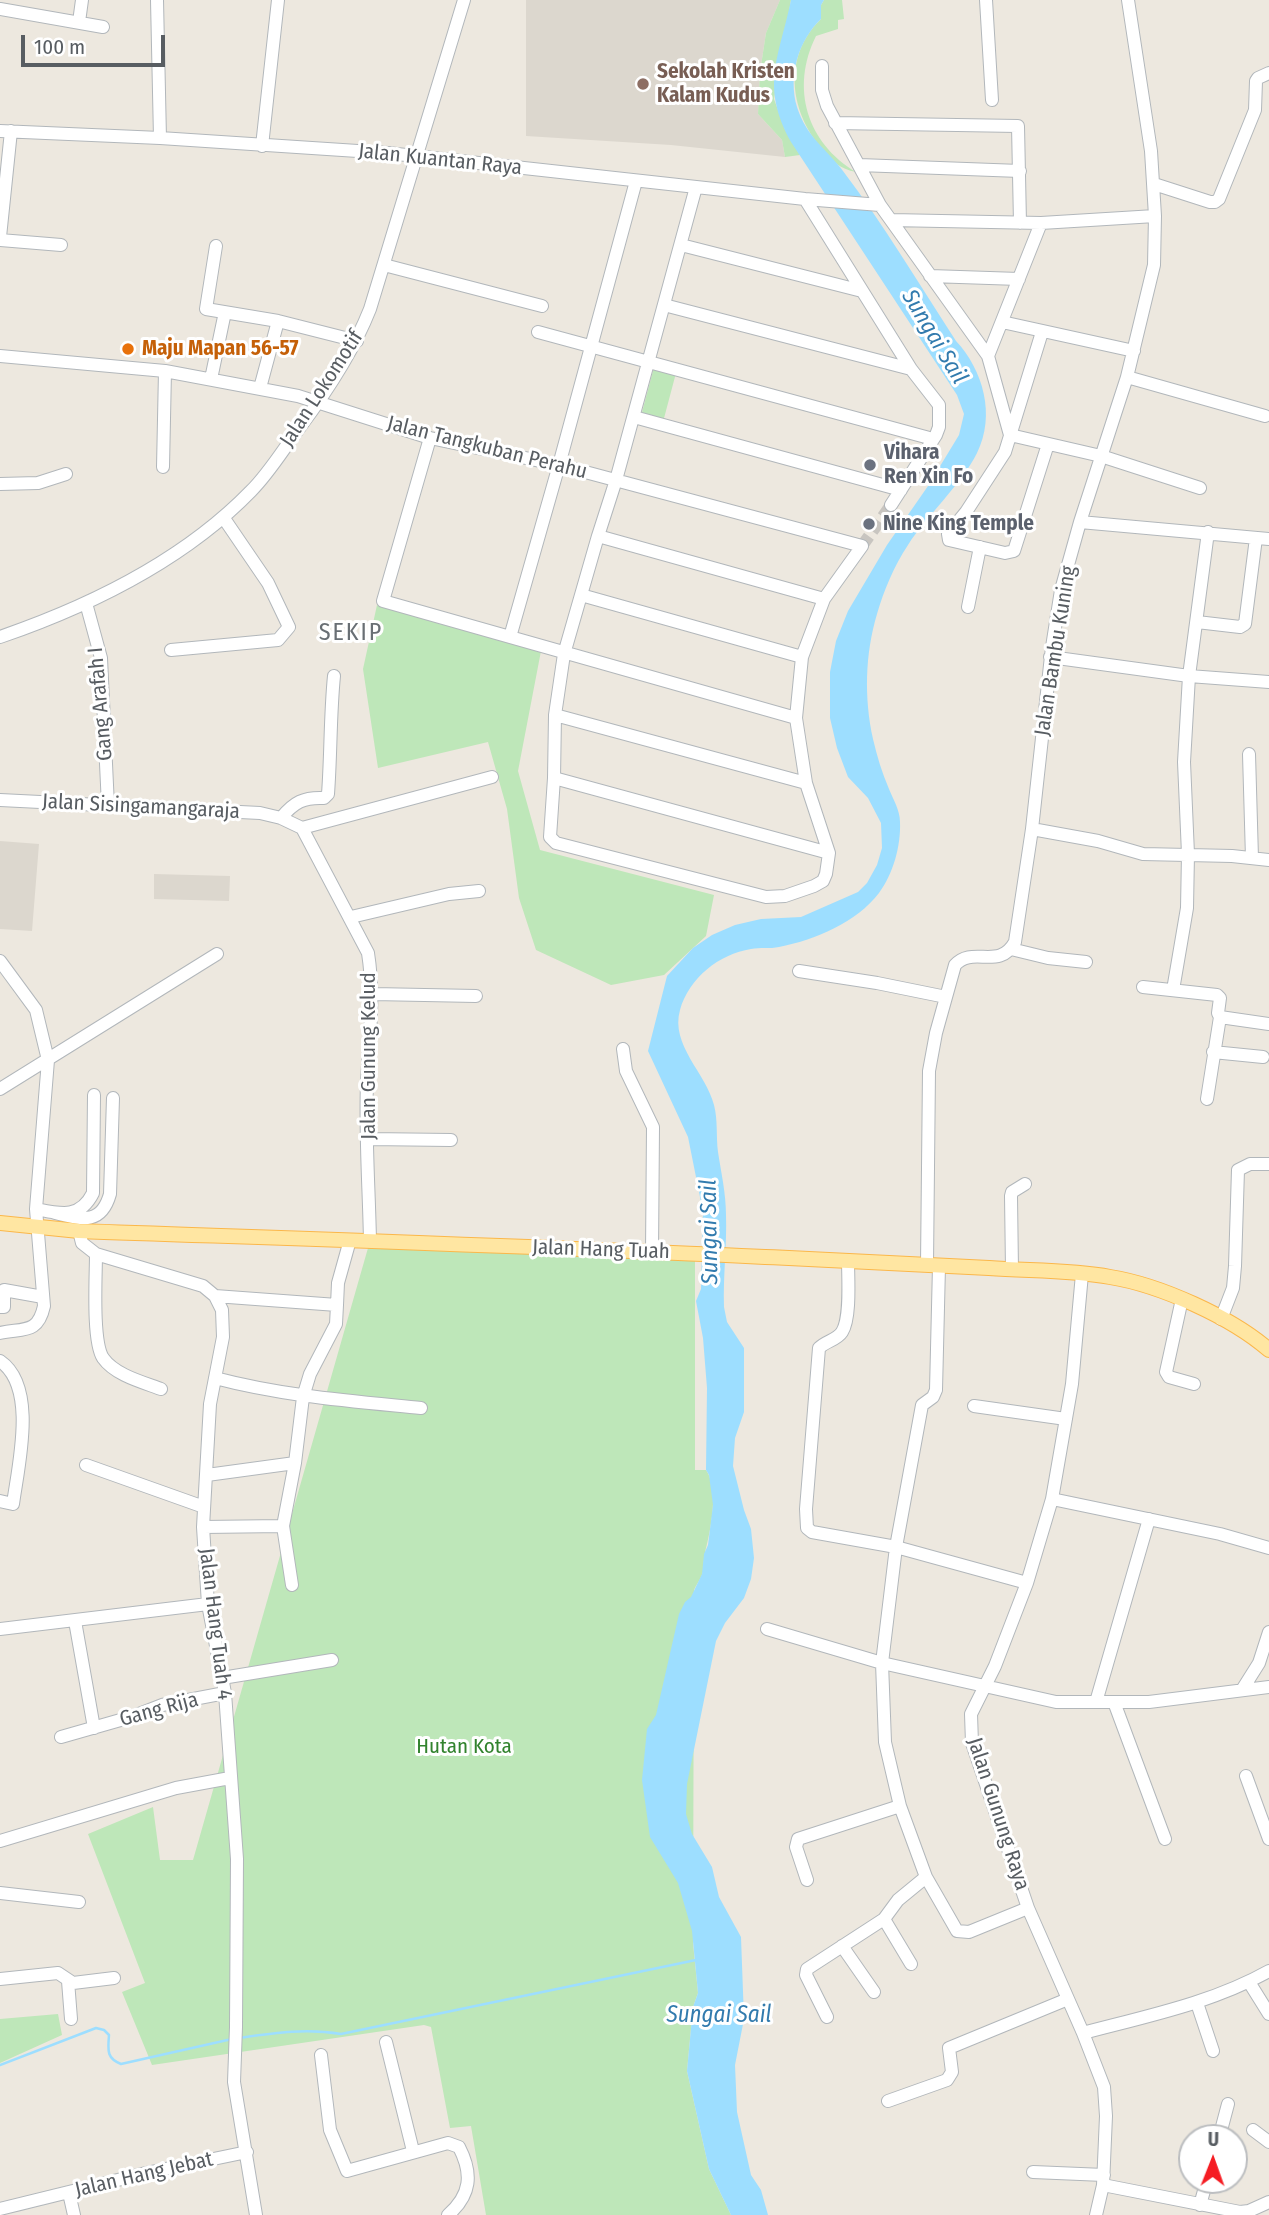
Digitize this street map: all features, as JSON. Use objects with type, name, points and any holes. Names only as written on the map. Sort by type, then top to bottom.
[{"type":"main road","name":"Jalan Hang Tuah","points":[[0,1223],[79,1231],[732,1255],[1082,1273],[1144,1285],[1182,1299],[1256,1339],[1269,1350]]},
{"type":"street","points":[[79,22],[82,0]]},
{"type":"street","points":[[157,0],[160,138]]},
{"type":"street","points":[[262,145],[278,0]]},
{"type":"street","name":"Jalan Lokomotif","points":[[0,637],[86,603],[139,575],[194,539],[253,490],[318,403],[357,341],[384,265],[464,0]]},
{"type":"street","points":[[986,0],[992,100]]},
{"type":"street","name":"Jalan Bambu Kuning","points":[[1011,949],[1015,942],[1031,830],[1050,657],[1061,590],[1127,377],[1154,265],[1155,216],[1151,151],[1128,0]]},
{"type":"street","points":[[0,9],[103,27]]},
{"type":"street","points":[[822,66],[822,90],[835,123],[859,165],[876,205],[891,220],[988,356],[1010,435]]},
{"type":"street","points":[[1154,184],[1210,202],[1219,199],[1255,110],[1256,81],[1269,73]]},
{"type":"street","points":[[835,123],[1016,125],[1019,128],[1020,223]]},
{"type":"street","points":[[6,131],[0,238],[61,245]]},
{"type":"street","name":"Jalan Kuantan Raya","points":[[6,131],[388,153],[876,205]]},
{"type":"street","points":[[859,165],[1020,171]]},
{"type":"street","points":[[510,637],[636,181]]},
{"type":"street","points":[[598,536],[824,599],[802,657],[796,719],[806,783],[829,853],[822,881],[785,896],[766,897],[556,844],[550,836],[555,715],[564,653],[598,536],[617,480],[696,187]]},
{"type":"street","points":[[805,199],[911,369],[939,405],[939,427],[891,506]]},
{"type":"street","points":[[891,220],[1041,223],[1155,216]]},
{"type":"street","points":[[988,356],[1041,223]]},
{"type":"street","points":[[681,245],[862,290]]},
{"type":"street","points":[[216,246],[206,309],[278,321],[357,341]]},
{"type":"street","points":[[384,265],[542,306]]},
{"type":"street","points":[[930,276],[1019,279]]},
{"type":"street","points":[[664,305],[911,369]]},
{"type":"street","points":[[211,379],[225,313]]},
{"type":"street","points":[[260,388],[278,321]]},
{"type":"street","points":[[1002,322],[1134,351]]},
{"type":"street","points":[[538,332],[933,439]]},
{"type":"street","points":[[1042,332],[1005,452],[990,478],[948,534],[949,540],[1010,554],[1014,551],[1048,444]]},
{"type":"street","name":"Jalan Tangkuban Perahu","points":[[0,356],[165,371],[298,396],[430,438],[559,465],[862,546],[824,599]]},
{"type":"street","points":[[163,467],[165,371]]},
{"type":"street","points":[[1127,377],[1265,416]]},
{"type":"street","points":[[634,417],[901,491]]},
{"type":"street","points":[[1010,435],[1101,456],[1200,488]]},
{"type":"street","points":[[430,438],[383,601],[796,719]]},
{"type":"street","points":[[0,484],[38,483],[66,474]]},
{"type":"street","points":[[171,650],[278,640],[289,627],[268,583],[223,517]]},
{"type":"street","points":[[1080,522],[1262,538],[1245,624],[1240,626],[1197,622]]},
{"type":"street","points":[[1173,990],[1187,908],[1188,854],[1184,762],[1189,676],[1208,532]]},
{"type":"street","points":[[968,607],[980,547]]},
{"type":"street","points":[[580,595],[802,657]]},
{"type":"street","name":"Gang Arafah I","points":[[86,603],[101,658],[108,806]]},
{"type":"street","points":[[1050,657],[1189,676],[1269,682]]},
{"type":"street","points":[[334,676],[329,730],[331,756],[328,794],[324,798],[307,797],[300,800],[281,818],[302,828],[492,777]]},
{"type":"street","points":[[555,715],[806,783]]},
{"type":"street","points":[[1249,754],[1252,858]]},
{"type":"street","points":[[554,778],[829,853]]},
{"type":"street","name":"Jalan Sisingamangaraja","points":[[0,800],[237,811],[281,818]]},
{"type":"street","name":"Jalan Gunung Kelud","points":[[302,828],[368,953],[373,994],[367,1086],[370,1241]]},
{"type":"street","points":[[1031,830],[1098,841],[1143,855],[1188,854],[1269,859]]},
{"type":"street","points":[[351,917],[449,894],[480,891]]},
{"type":"street","points":[[1028,1908],[969,1932],[957,1931],[926,1877],[900,1806],[885,1742],[882,1663],[896,1548],[922,1405],[933,1397],[936,1390],[929,1071],[955,965],[968,956],[1003,956],[1011,949],[1048,958],[1086,962]]},
{"type":"street","points":[[0,1089],[217,954]]},
{"type":"street","points":[[0,961],[36,1010],[48,1059],[36,1209],[44,1306],[41,1318],[33,1328],[0,1333]]},
{"type":"street","points":[[799,971],[877,982],[946,997]]},
{"type":"street","points":[[1143,988],[1217,995],[1220,998],[1220,1017],[1207,1099]]},
{"type":"street","points":[[373,994],[476,996]]},
{"type":"street","points":[[1220,1017],[1269,1024]]},
{"type":"street","points":[[623,1049],[626,1071],[653,1127],[652,1252]]},
{"type":"street","points":[[1213,1052],[1263,1058]]},
{"type":"street","points":[[55,1213],[73,1213],[87,1206],[93,1193],[94,1095]]},
{"type":"street","points":[[36,1209],[88,1219],[107,1206],[110,1194],[113,1098]]},
{"type":"street","points":[[368,1139],[451,1140]]},
{"type":"street","points":[[1221,1320],[1233,1288],[1238,1170],[1250,1164],[1269,1164]]},
{"type":"street","points":[[1012,1270],[1011,1196],[1012,1192],[1025,1184]]},
{"type":"street","points":[[79,1231],[82,1243],[96,1254],[203,1286],[215,1296],[337,1305]]},
{"type":"street","points":[[292,1585],[283,1526],[295,1463],[303,1397],[310,1374],[336,1324],[338,1283],[350,1240]]},
{"type":"street","points":[[96,1254],[99,1350],[108,1364],[131,1378],[161,1390]]},
{"type":"street","points":[[848,1260],[846,1323],[839,1336],[820,1348],[806,1510],[807,1528],[812,1532],[896,1548],[1027,1583]]},
{"type":"street","name":"Jalan Gunung Raya","points":[[1082,1273],[1072,1384],[1052,1499],[1027,1583],[986,1686],[971,1714],[972,1743],[1028,1908],[1104,2087],[1107,2116],[1103,2180],[1096,2215]]},
{"type":"street","points":[[0,1307],[4,1307],[4,1290],[43,1297]]},
{"type":"street","name":"Jalan Hang Tuah 4","points":[[215,1296],[222,1310],[223,1337],[210,1404],[203,1527],[208,1604],[225,1693],[237,1859],[234,2082],[256,2215]]},
{"type":"street","points":[[1182,1299],[1166,1372],[1169,1377],[1194,1384]]},
{"type":"street","points":[[0,1361],[17,1383],[23,1427],[13,1504],[0,1501]]},
{"type":"street","points":[[215,1378],[303,1397],[421,1408]]},
{"type":"street","points":[[974,1406],[1066,1419]]},
{"type":"street","points":[[207,1475],[295,1463]]},
{"type":"street","points":[[86,1465],[204,1507]]},
{"type":"street","points":[[1052,1499],[1220,1534],[1269,1548]]},
{"type":"street","points":[[1096,1702],[1149,1519]]},
{"type":"street","points":[[203,1527],[283,1526]]},
{"type":"street","points":[[0,1629],[208,1604]]},
{"type":"street","points":[[75,1621],[94,1728]]},
{"type":"street","points":[[767,1629],[882,1663],[1056,1702],[1149,1702],[1269,1687]]},
{"type":"street","points":[[1242,1690],[1259,1663],[1269,1632]]},
{"type":"street","points":[[222,1678],[332,1660]]},
{"type":"street","name":"Gang Rija","points":[[61,1737],[162,1705],[225,1693]]},
{"type":"street","points":[[1114,1702],[1165,1839]]},
{"type":"street","points":[[1246,1776],[1269,1839]]},
{"type":"street","points":[[0,1841],[176,1787],[230,1778]]},
{"type":"street","points":[[807,1880],[796,1847],[799,1839],[900,1806]]},
{"type":"street","points":[[827,2017],[806,1972],[884,1919],[898,1900],[926,1877]]},
{"type":"street","points":[[0,1893],[79,1902]]},
{"type":"street","points":[[884,1919],[911,1964]]},
{"type":"street","points":[[842,1946],[874,1992]]},
{"type":"street","points":[[1083,2033],[1196,2003],[1269,1971]]},
{"type":"street","points":[[0,1979],[58,1973],[64,1975],[68,1981],[71,2018]]},
{"type":"street","points":[[68,1981],[87,1983],[114,1978]]},
{"type":"street","points":[[1249,1982],[1269,2013]]},
{"type":"street","points":[[888,2101],[947,2080],[952,2072],[949,2048],[1068,1999]]},
{"type":"street","points":[[1196,2003],[1213,2051]]},
{"type":"street","points":[[386,2042],[413,2151]]},
{"type":"street","points":[[321,2054],[330,2130],[347,2171],[448,2143],[459,2147],[468,2164],[468,2187],[457,2207],[448,2215]]},
{"type":"street","points":[[1223,2124],[1228,2104]]},
{"type":"street","points":[[1253,2130],[1269,2142]]},
{"type":"street","name":"Jalan Hang Jebat","points":[[0,2209],[146,2173],[247,2152]]},
{"type":"street","points":[[1033,2172],[1103,2180],[1200,2205],[1240,2212],[1269,2202]]},
{"type":"street","points":[[69,2193],[74,2215]]},
{"type":"street","points":[[1200,2205],[1203,2194]]},
{"type":"street","points":[[1183,2215],[1186,2201]]},
{"type":"shaded area","name":"Sekolah Kristen Kalam Kudus","points":[[526,0],[780,0],[766,33],[760,72],[758,114],[782,140],[785,157],[671,145],[526,136]]},
{"type":"shaded area","points":[[0,841],[39,844],[32,931],[0,929]]},
{"type":"shaded area","points":[[154,874],[230,876],[229,901],[154,899]]},
{"type":"green space","points":[[780,0],[791,0],[774,99],[785,129],[800,155],[785,157],[782,140],[758,114],[760,72],[766,33]]},
{"type":"green space","points":[[824,0],[842,0],[844,19],[838,20],[838,29],[816,36],[804,75],[804,94],[808,113],[825,146],[856,172],[841,167],[825,153],[810,133],[797,100],[796,66],[800,49],[821,19],[821,5]]},
{"type":"green space","points":[[654,367],[676,373],[663,422],[641,416]]},
{"type":"green space","points":[[377,605],[541,651],[518,771],[540,850],[714,895],[706,936],[664,975],[611,985],[536,950],[519,898],[507,809],[488,742],[378,768],[363,669]]},
{"type":"green space","name":"Hutan Kota","points":[[370,1241],[695,1259],[695,1470],[706,1470],[713,1500],[703,1572],[694,1590],[693,1943],[698,1993],[693,2007],[687,2071],[709,2169],[731,2215],[486,2215],[471,2126],[450,2128],[431,2027],[424,2025],[152,2065],[122,1992],[145,1983],[88,1834],[153,1807],[160,1860],[193,1860]]},
{"type":"green space","points":[[58,2014],[62,2035],[0,2063],[0,2019]]},
{"type":"water","name":"Sungai Sail","points":[[791,0],[824,0],[821,5],[821,19],[806,38],[797,60],[794,83],[801,118],[811,135],[843,171],[873,212],[973,365],[984,394],[986,424],[971,465],[898,561],[873,629],[867,676],[870,723],[880,764],[898,809],[900,822],[897,850],[888,877],[870,903],[834,928],[793,944],[776,948],[754,948],[717,962],[690,988],[684,998],[678,1023],[684,1047],[710,1093],[716,1117],[726,1207],[724,1307],[727,1322],[744,1348],[744,1412],[735,1438],[733,1466],[751,1529],[754,1558],[751,1579],[744,1598],[725,1623],[716,1641],[687,1784],[686,1814],[692,1834],[712,1867],[719,1897],[741,1937],[744,2019],[735,2065],[737,2112],[751,2175],[761,2190],[768,2215],[731,2215],[709,2169],[687,2071],[693,2007],[698,1993],[692,1931],[678,1883],[650,1837],[642,1780],[647,1729],[656,1715],[679,1614],[702,1574],[713,1505],[706,1470],[707,1388],[703,1338],[696,1301],[701,1289],[703,1212],[688,1137],[648,1051],[667,976],[693,948],[712,935],[735,925],[761,919],[801,917],[858,892],[867,883],[877,865],[882,848],[881,823],[868,798],[848,777],[837,748],[830,718],[830,672],[836,641],[848,611],[887,545],[959,435],[964,414],[957,395],[791,142],[782,122],[776,104],[775,71]]},
{"type":"waterway","points":[[239,2038],[303,2031],[341,2034],[696,1960]]},
{"type":"waterway","points":[[0,2065],[96,2028],[109,2035],[110,2056],[121,2064],[232,2039]]},
{"type":"tunnel","points":[[862,546],[891,505]]},
{"type":"place","name":"Sekolah Kristen Kalam Kudus","points":[[643,84]]},
{"type":"place","name":"Maju Mapan 56-57","points":[[128,349]]},
{"type":"place","name":"Vihara Ren Xin Fo","points":[[870,465]]},
{"type":"place","name":"Nine King Temple","points":[[869,524]]},
{"type":"district","name":"SEKIP","points":[[351,633]]}]
